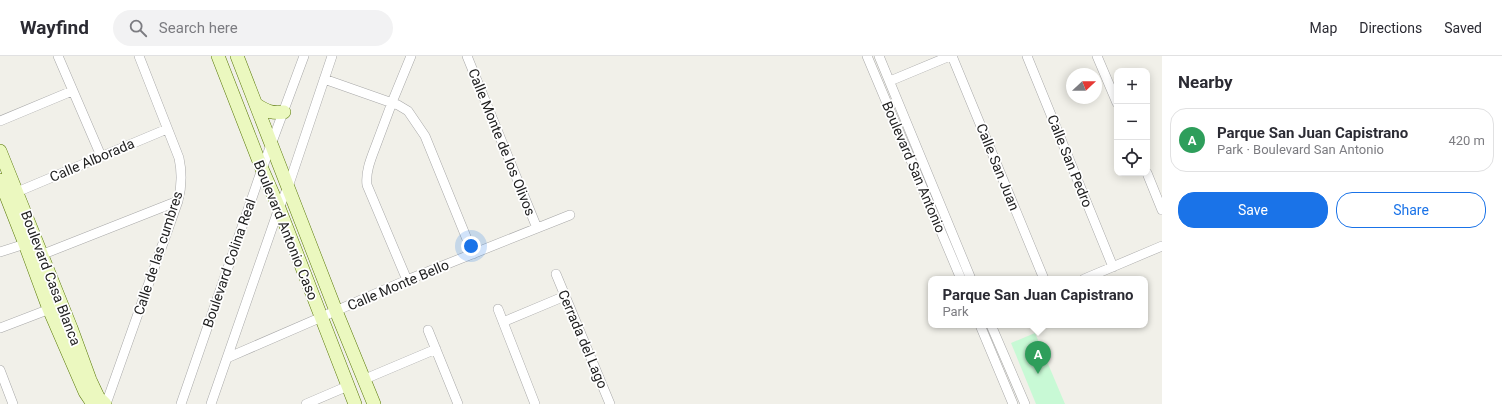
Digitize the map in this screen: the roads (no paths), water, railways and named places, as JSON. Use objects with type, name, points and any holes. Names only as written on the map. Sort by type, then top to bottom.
[{"type":"main road","name":"Boulevard Antonio Caso","points":[[218,56],[279,208],[320,317],[356,404]]},
{"type":"main road","name":"Boulevard Antonio Caso","points":[[237,56],[336,311],[374,404]]},
{"type":"main road","points":[[257,105],[267,111],[276,113],[284,112]]},
{"type":"main road","name":"Boulevard Casa Blanca","points":[[0,151],[41,255],[55,306],[85,392],[92,404]]},
{"type":"main road","name":"Boulevard Casa Blanca","points":[[0,180],[25,244],[98,397],[106,404]]},
{"type":"street","points":[[58,56],[72,91],[102,156]]},
{"type":"street","name":"Calle de las cumbres","points":[[106,404],[178,201],[181,184],[182,170],[179,158],[139,56]]},
{"type":"street","name":"Boulevard Colina Real","points":[[181,404],[262,168],[304,56]]},
{"type":"street","points":[[211,404],[279,208],[288,188],[332,56]]},
{"type":"street","points":[[407,280],[367,185],[366,179],[369,166],[392,102],[411,56]]},
{"type":"street","name":"Calle Monte de los Olivos","points":[[467,56],[538,228]]},
{"type":"street","name":"Boulevard San Antonio","points":[[867,56],[960,276]]},
{"type":"street","name":"Boulevard San Antonio","points":[[879,56],[970,276]]},
{"type":"street","points":[[890,81],[951,56]]},
{"type":"street","name":"Calle San Juan","points":[[951,56],[1043,276]]},
{"type":"street","name":"Calle San Pedro","points":[[1027,56],[1113,266]]},
{"type":"street","points":[[1097,56],[1114,96]]},
{"type":"street","points":[[324,79],[392,102],[408,111],[425,136],[473,254]]},
{"type":"street","points":[[0,121],[72,91]]},
{"type":"street","name":"Calle Alborada","points":[[17,192],[168,129]]},
{"type":"street","points":[[1148,176],[1162,210]]},
{"type":"street","points":[[41,255],[178,201]]},
{"type":"street","name":"Calle Monte Bello","points":[[228,358],[407,280],[570,215]]},
{"type":"street","points":[[0,252],[25,244]]},
{"type":"street","points":[[1091,276],[1162,246]]},
{"type":"street","name":"Cerrada del Lago","points":[[556,274],[610,404]]},
{"type":"street","points":[[503,322],[564,296]]},
{"type":"street","points":[[0,328],[55,306]]},
{"type":"street","points":[[498,309],[535,404]]},
{"type":"street","points":[[981,328],[1013,404]]},
{"type":"street","points":[[991,328],[1002,352]]},
{"type":"street","points":[[991,328],[1025,404]]},
{"type":"street","points":[[428,330],[458,404]]},
{"type":"street","points":[[365,379],[436,349]]},
{"type":"street","points":[[0,370],[13,404]]},
{"type":"street","points":[[306,404],[348,386]]},
{"type":"place","name":"Parque San Juan Capistrano","points":[[1038,374]]}]
